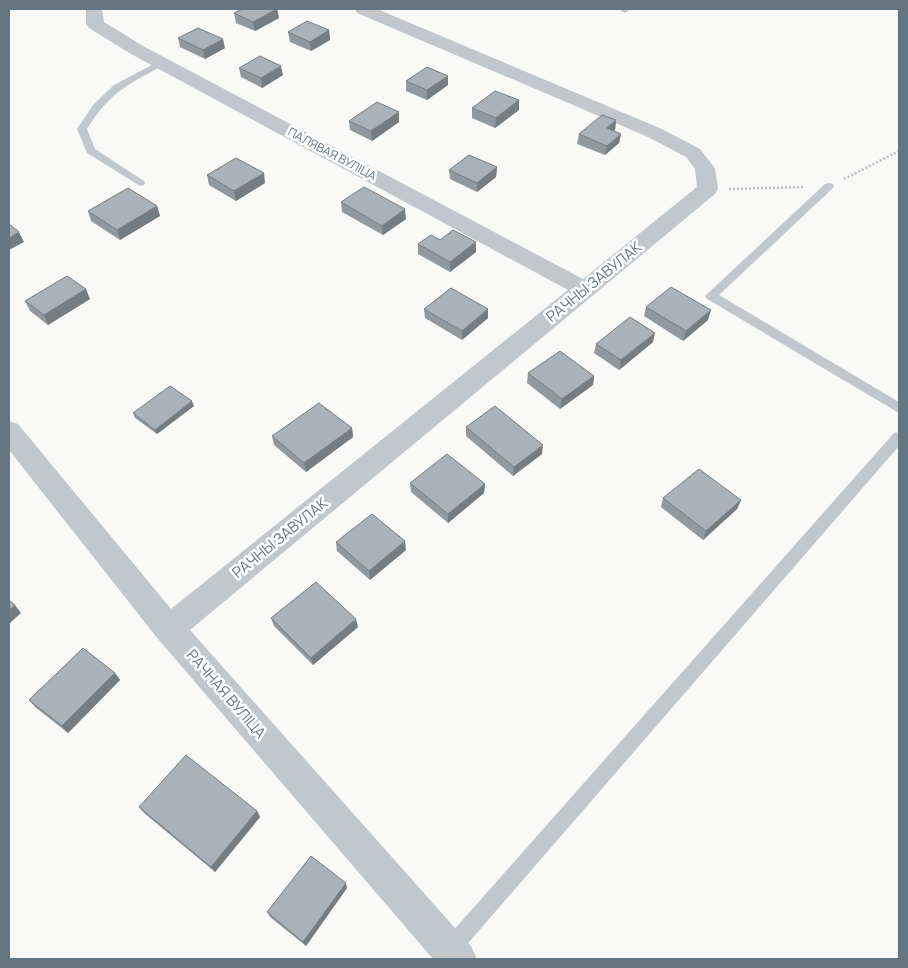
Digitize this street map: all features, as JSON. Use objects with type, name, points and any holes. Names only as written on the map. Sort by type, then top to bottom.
[{"type":"street","name":"ПАЛЯВАЯ ВУЛІЦА","points":[[94,9],[95,24],[161,63],[584,289]]},
{"type":"street","points":[[363,9],[670,141],[693,153],[705,168],[708,189]]},
{"type":"street","name":"РАЧНЫ ЗАВУЛАК","points":[[169,629],[708,189]]},
{"type":"street","name":"РАЧНАЯ ВУЛІЦА","points":[[9,431],[169,629],[454,954]]},
{"type":"lane","points":[[140,183],[91,151],[82,129],[96,107],[117,87],[161,63]]},
{"type":"lane","points":[[829,186],[710,296],[899,408]]},
{"type":"lane","points":[[454,954],[899,437]]},
{"type":"path","points":[[708,189],[829,186],[899,151]]},
{"type":"building","points":[[242,9],[277,9],[253,22],[234,13]]},
{"type":"building","points":[[307,21],[329,30],[310,42],[288,32]]},
{"type":"building","points":[[198,28],[223,39],[203,50],[178,38]]},
{"type":"building","points":[[260,56],[281,66],[261,78],[239,68]]},
{"type":"building","points":[[427,67],[448,76],[427,90],[406,81]]},
{"type":"building","points":[[495,91],[519,100],[496,118],[472,108]]},
{"type":"building","points":[[377,102],[399,112],[371,131],[349,121]]},
{"type":"building","points":[[602,115],[616,120],[607,128],[621,134],[607,146],[579,134]]},
{"type":"building","points":[[469,155],[497,167],[477,183],[449,170]]},
{"type":"building","points":[[236,158],[264,173],[234,191],[207,175]]},
{"type":"building","points":[[364,187],[405,209],[382,226],[341,202]]},
{"type":"building","points":[[128,188],[157,206],[117,230],[88,211]]},
{"type":"building","points":[[9,224],[19,232],[9,238]]},
{"type":"building","points":[[453,230],[476,242],[450,262],[418,244],[431,235],[440,240]]},
{"type":"building","points":[[67,276],[86,289],[44,315],[25,301]]},
{"type":"building","points":[[671,287],[711,310],[686,331],[646,307]]},
{"type":"building","points":[[451,288],[488,309],[462,331],[424,309]]},
{"type":"building","points":[[630,317],[655,333],[621,360],[596,344]]},
{"type":"building","points":[[560,351],[594,376],[562,399],[528,373]]},
{"type":"building","points":[[170,386],[192,401],[155,430],[133,413]]},
{"type":"building","points":[[319,403],[352,428],[304,463],[272,436]]},
{"type":"building","points":[[495,406],[543,445],[514,467],[466,427]]},
{"type":"building","points":[[447,454],[485,484],[448,514],[410,483]]},
{"type":"building","points":[[699,469],[741,500],[706,531],[663,498]]},
{"type":"building","points":[[372,514],[405,541],[369,571],[336,542]]},
{"type":"building","points":[[316,582],[356,619],[311,658],[271,618]]},
{"type":"building","points":[[9,600],[15,605],[9,610]]},
{"type":"building","points":[[83,648],[115,673],[62,726],[29,700]]},
{"type":"building","points":[[186,755],[257,811],[211,867],[139,807]]},
{"type":"building","points":[[311,856],[346,883],[303,942],[267,912]]}]
